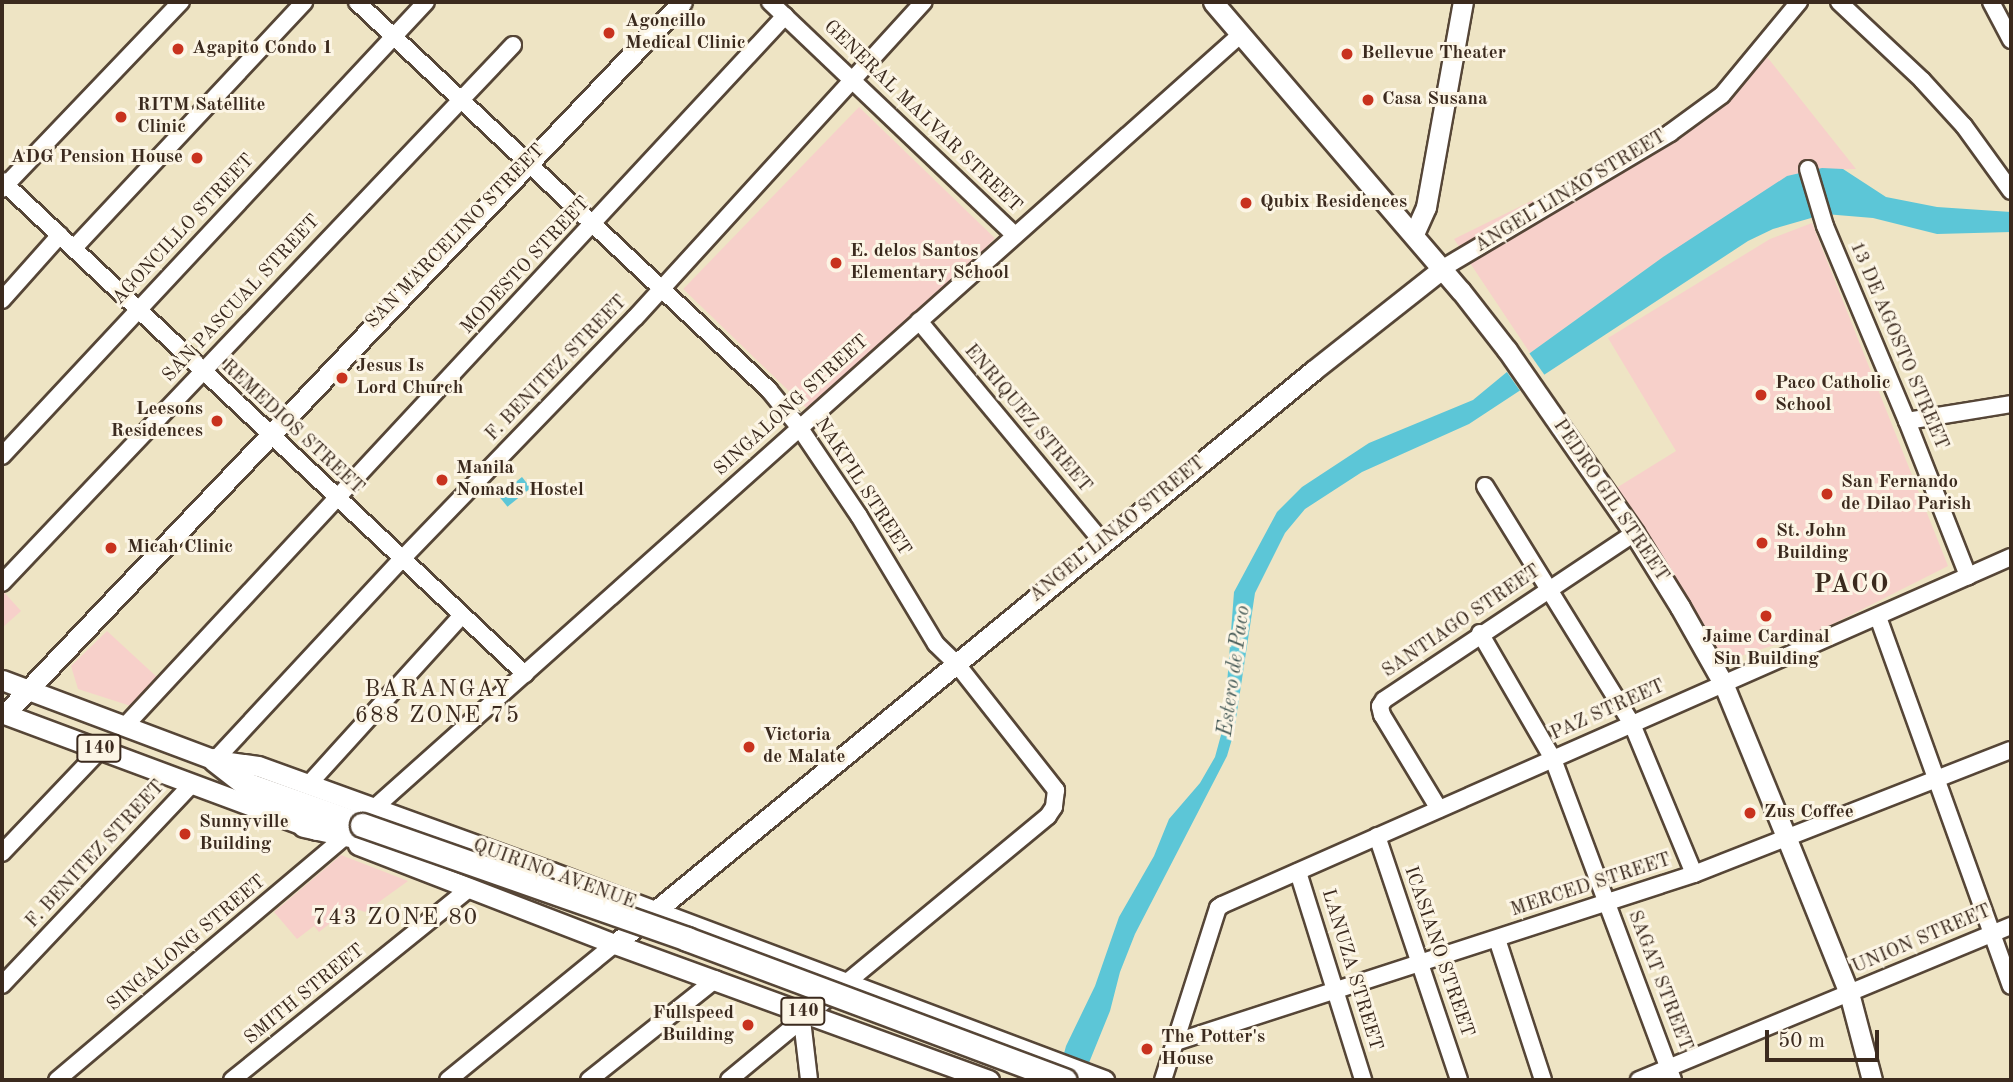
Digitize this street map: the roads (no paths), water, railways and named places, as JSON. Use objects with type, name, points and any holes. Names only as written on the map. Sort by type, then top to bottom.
[{"type":"highway","points":[[215,760],[246,784],[367,817],[1065,1080]]},
{"type":"highway","points":[[304,825],[377,839],[471,881],[1025,1080]]},
{"type":"main road","name":"SAN MARCELINO STREET","points":[[3,715],[682,2]]},
{"type":"main road","name":"PEDRO GIL STREET","points":[[1213,2],[1443,268],[1533,387],[1634,533],[1723,683],[1849,993],[1872,1080]]},
{"type":"main road","points":[[1414,234],[1426,207],[1463,2]]},
{"type":"main road","name":"ANGEL LINAO STREET","points":[[615,944],[1443,268]]},
{"type":"main road","name":"QUIRINO AVENUE","points":[[2,680],[215,760],[258,766],[308,785],[367,817],[551,872],[1104,1080]]},
{"type":"main road","name":"140","points":[[3,715],[342,839],[471,881],[615,944],[716,979],[806,1017],[989,1080]]},
{"type":"street","points":[[3,185],[181,2]]},
{"type":"street","points":[[74,248],[304,2]]},
{"type":"street","name":"NAKPIL STREET","points":[[357,2],[594,224],[660,291],[769,390],[799,427],[859,516],[936,644],[956,663],[1056,790],[1054,807],[729,1080]]},
{"type":"street","name":"AGONCILLO STREET","points":[[2,456],[426,2]]},
{"type":"street","name":"GENERAL MALVAR STREET","points":[[770,2],[1014,234]]},
{"type":"street","name":"F. BENITEZ STREET","points":[[215,760],[402,559],[660,291],[851,78],[924,2]]},
{"type":"street","name":"ANGEL LINAO STREET","points":[[1443,268],[1691,118],[1722,95],[1799,2]]},
{"type":"street","points":[[1839,2],[1922,80],[1964,126],[2011,191]]},
{"type":"street","points":[[1991,2],[2011,40]]},
{"type":"street","name":"MODESTO STREET","points":[[124,727],[785,16]]},
{"type":"street","name":"SINGALONG STREET","points":[[367,817],[1014,234],[1241,34]]},
{"type":"street","name":"SAN PASCUAL STREET","points":[[2,583],[513,45]]},
{"type":"street","name":"13 DE AGOSTO STREET","points":[[1808,169],[1825,226],[1907,421],[1968,576]]},
{"type":"street","name":"REMEDIOS STREET","points":[[3,185],[74,248],[268,435],[526,674]]},
{"type":"street","points":[[2,300],[60,236]]},
{"type":"street","name":"ENRIQUEZ STREET","points":[[919,321],[1103,544]]},
{"type":"street","points":[[1907,421],[2011,404]]},
{"type":"street","points":[[1485,486],[1632,724],[1694,874]]},
{"type":"street","name":"SANTIAGO STREET","points":[[1438,809],[1382,715],[1380,706],[1384,699],[1634,533]]},
{"type":"street","name":"PAZ STREET","points":[[1176,1042],[1218,908],[1222,905],[2011,557]]},
{"type":"street","points":[[308,785],[462,615]]},
{"type":"street","points":[[1878,617],[2011,986]]},
{"type":"street","name":"SAGAT STREET","points":[[1480,633],[1553,759],[1672,1075]]},
{"type":"street","points":[[2,853],[101,749]]},
{"type":"street","name":"MERCED STREET","points":[[1176,1042],[1694,874],[2011,750]]},
{"type":"street","name":"F. BENITEZ STREET","points":[[2,985],[192,784]]},
{"type":"street","name":"ICASIANO STREET","points":[[1377,836],[1459,1080]]},
{"type":"street","name":"SINGALONG STREET","points":[[57,1080],[342,839]]},
{"type":"street","name":"LANUZA STREET","points":[[1298,872],[1363,1080]]},
{"type":"street","name":"SMITH STREET","points":[[232,1080],[471,881]]},
{"type":"street","name":"UNION STREET","points":[[1639,1080],[1672,1075],[1849,993],[2011,926]]},
{"type":"street","points":[[1497,939],[1543,1080]]},
{"type":"street","name":"ANGEL LINAO STREET","points":[[448,1080],[615,944]]},
{"type":"street","points":[[589,1080],[716,979]]},
{"type":"street","points":[[806,1017],[809,1080]]},
{"type":"street","points":[[1163,1080],[1176,1042]]},
{"type":"water","name":"Estero de Paco","points":[[1822,168],[1843,169],[1886,197],[1937,207],[2011,212],[2011,232],[1937,234],[1873,218],[1825,214],[1773,229],[1748,241],[1469,424],[1362,472],[1305,509],[1285,533],[1255,593],[1234,732],[1227,756],[1135,934],[1120,972],[1110,1011],[1082,1080],[1057,1080],[1066,1046],[1095,986],[1119,917],[1154,856],[1169,819],[1200,783],[1215,757],[1224,724],[1234,592],[1277,512],[1302,487],[1369,443],[1473,400],[1530,353],[1663,257],[1787,176]]},
{"type":"water","points":[[522,477],[531,488],[507,507],[499,496]]},
{"type":"place","name":"Agoncillo Medical Clinic","points":[[609,33]]},
{"type":"place","name":"Agapito Condo 1","points":[[178,49]]},
{"type":"place","name":"Bellevue Theater","points":[[1347,54]]},
{"type":"place","name":"Casa Susana","points":[[1368,100]]},
{"type":"place","name":"RITM Satellite Clinic","points":[[121,117]]},
{"type":"place","name":"ADG Pension House","points":[[197,158]]},
{"type":"place","name":"Qubix Residences","points":[[1246,203]]},
{"type":"place","name":"E. delos Santos Elementary School","points":[[836,263]]},
{"type":"place","name":"Jesus Is Lord Church","points":[[342,378]]},
{"type":"place","name":"Paco Catholic School","points":[[1761,395]]},
{"type":"place","name":"Leesons Residences","points":[[217,421]]},
{"type":"place","name":"Manila Nomads Hostel","points":[[442,480]]},
{"type":"place","name":"San Fernando de Dilao Parish","points":[[1827,494]]},
{"type":"place","name":"St. John Building","points":[[1762,543]]},
{"type":"place","name":"Micah Clinic","points":[[111,548]]},
{"type":"place","name":"Jaime Cardinal Sin Building","points":[[1766,616]]},
{"type":"place","name":"Victoria de Malate","points":[[749,747]]},
{"type":"place","name":"Zus Coffee","points":[[1750,813]]},
{"type":"place","name":"Sunnyville Building","points":[[185,834]]},
{"type":"place","name":"Fullspeed Building","points":[[748,1025]]},
{"type":"place","name":"The Potter's House","points":[[1147,1049]]},
{"type":"district","name":"PACO","points":[[1852,586]]},
{"type":"district","name":"BARANGAY 688 ZONE 75","points":[[438,703]]},
{"type":"district","name":"743 ZONE 80","points":[[396,918]]}]
